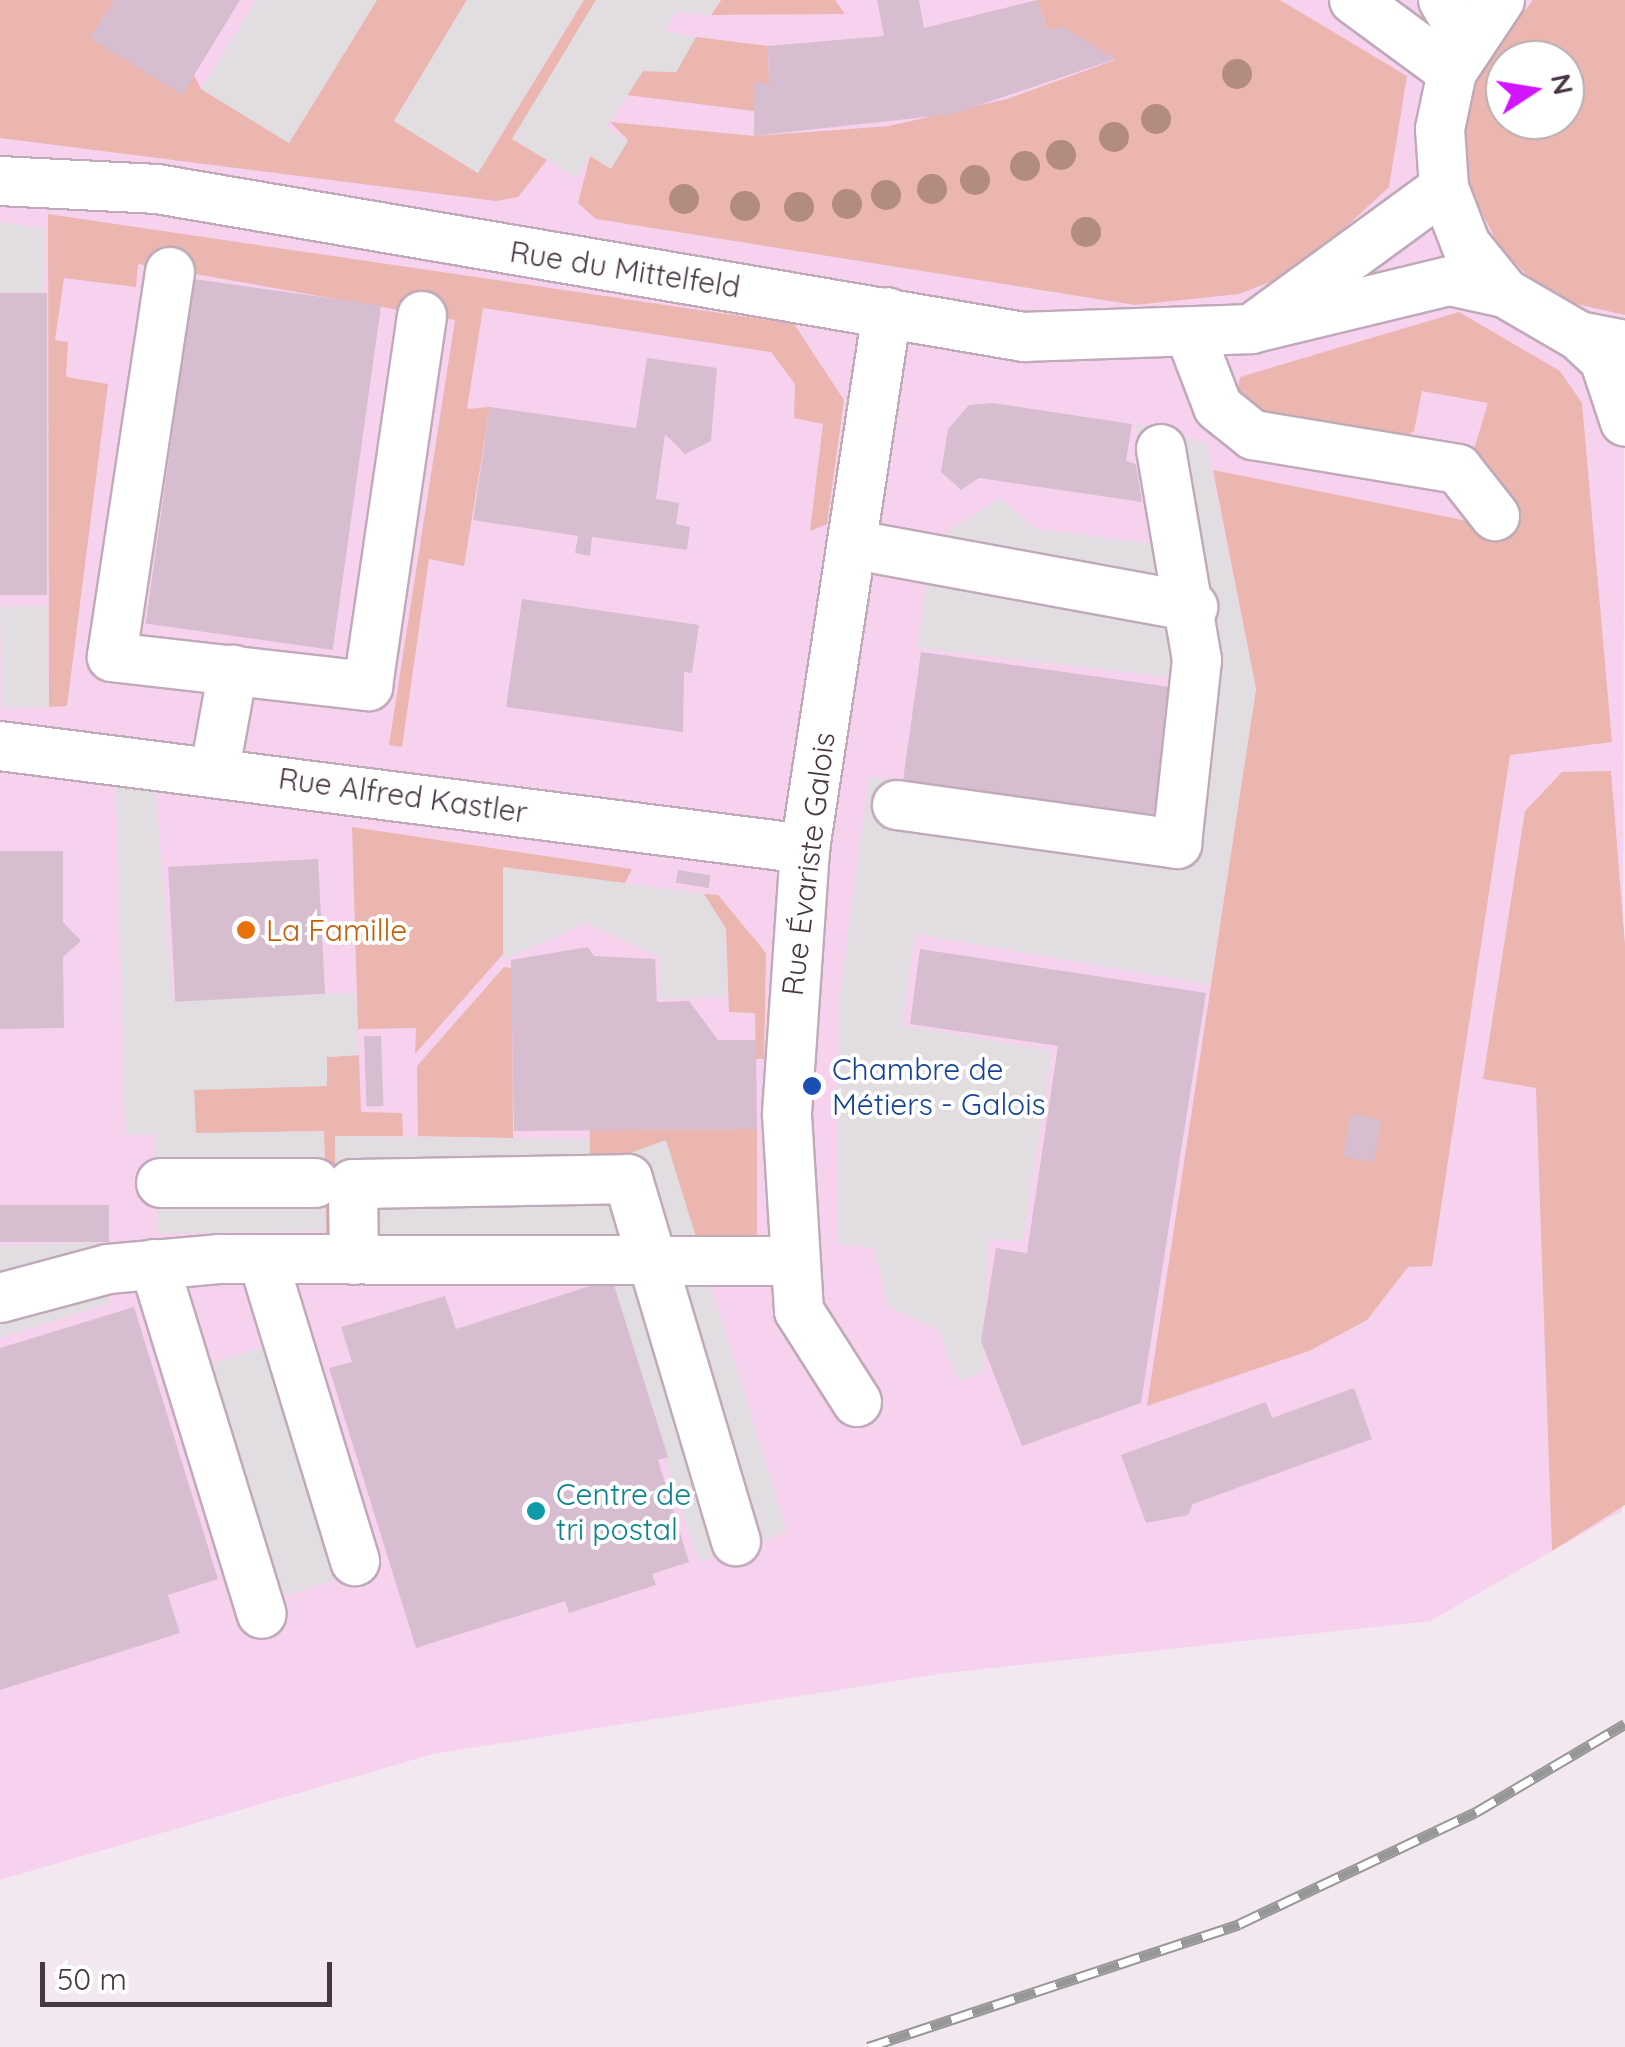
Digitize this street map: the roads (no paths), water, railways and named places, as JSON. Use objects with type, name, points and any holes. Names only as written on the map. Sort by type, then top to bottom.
[{"type":"street","points":[[1354,0],[1460,56]]},
{"type":"street","points":[[1442,0],[1460,56]]},
{"type":"street","points":[[1500,0],[1460,56],[1440,129],[1444,188],[1466,245],[1505,294],[1579,336],[1604,360],[1625,422]]},
{"type":"street","name":"Rue du Mittelfeld","points":[[0,180],[156,189],[1024,336],[1190,334],[1252,329],[1450,282],[1505,294]]},
{"type":"street","points":[[1252,329],[1444,188]]},
{"type":"street","points":[[170,272],[112,657],[368,686],[422,316]]},
{"type":"street","name":"Rue Évariste Galois","points":[[857,1402],[814,1348],[790,1262],[790,1016],[805,849],[855,545],[887,312]]},
{"type":"street","points":[[1190,334],[1218,407],[1253,435],[1458,469],[1495,516]]},
{"type":"street","points":[[1579,336],[1625,345]]},
{"type":"street","points":[[897,805],[1177,844],[1197,712],[1193,607],[1161,448]]},
{"type":"street","points":[[855,545],[1193,607]]},
{"type":"street","points":[[215,769],[233,670]]},
{"type":"street","name":"Rue Alfred Kastler","points":[[0,746],[215,769],[805,849]]},
{"type":"street","points":[[354,1260],[353,1184],[628,1179],[648,1261],[736,1542]]},
{"type":"street","points":[[160,1183],[315,1184]]},
{"type":"street","points":[[239,1184],[251,1260],[355,1562]]},
{"type":"street","points":[[0,1298],[154,1264],[251,1260],[790,1262]]},
{"type":"street","points":[[154,1264],[262,1614]]},
{"type":"railway","points":[[868,2047],[1239,1924],[1476,1812],[1625,1724]]},
{"type":"place","name":"La Famille","points":[[246,930]]},
{"type":"place","name":"Chambre de Métiers - Galois","points":[[812,1086]]},
{"type":"place","name":"Centre de tri postal","points":[[536,1511]]}]
